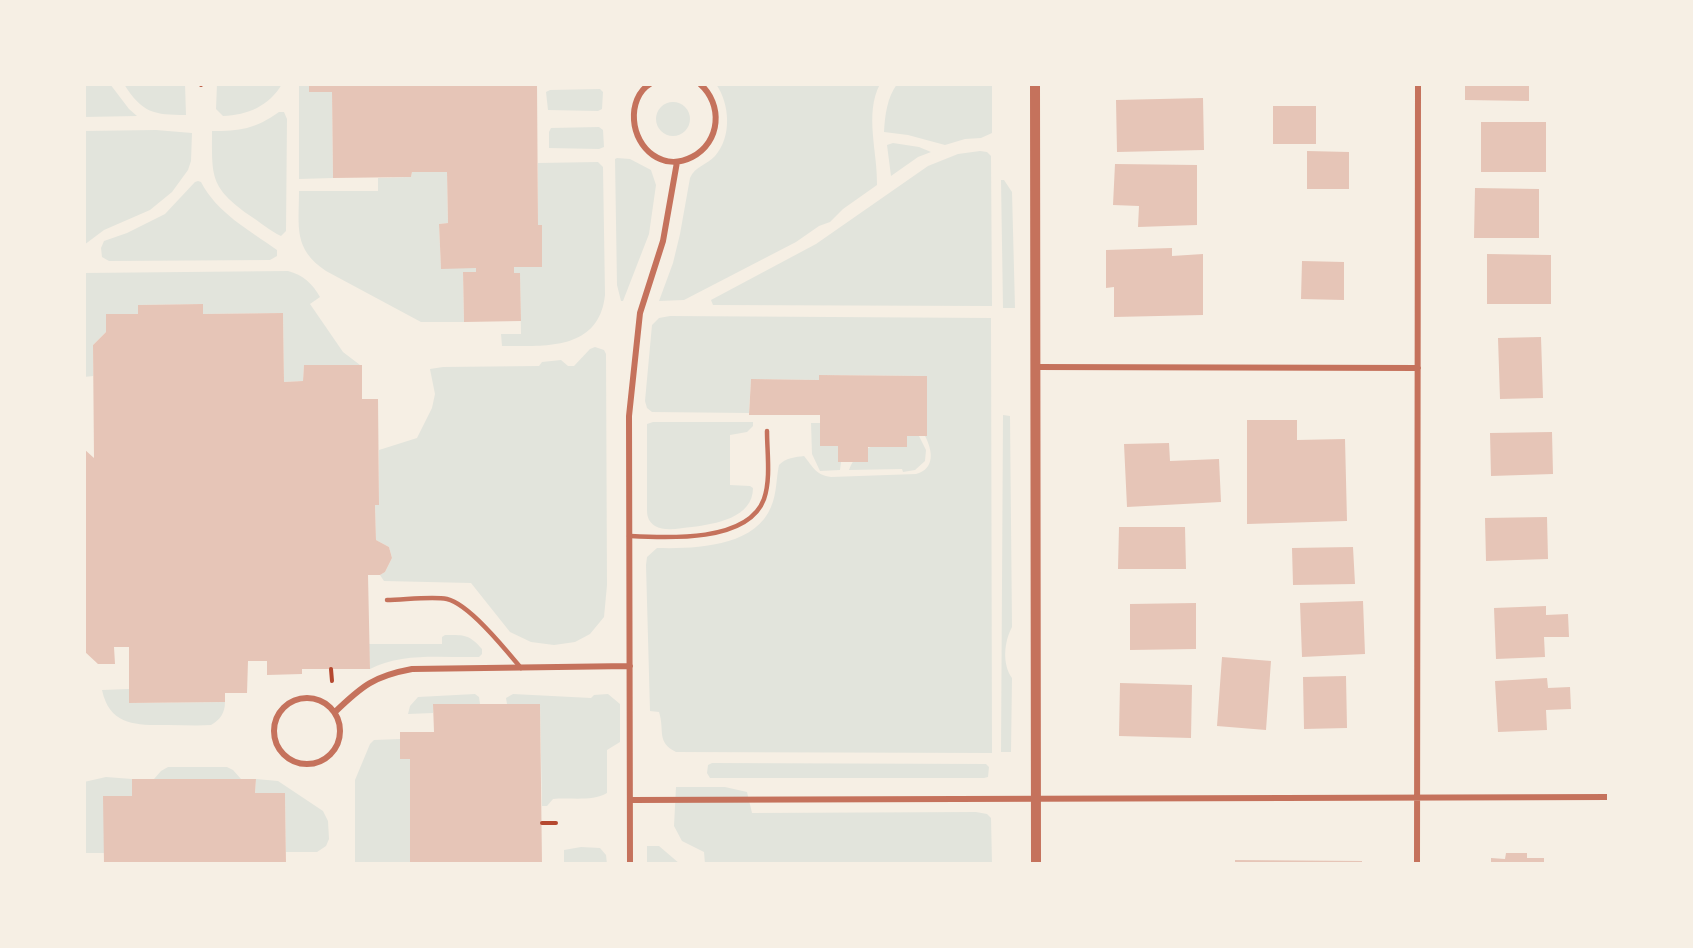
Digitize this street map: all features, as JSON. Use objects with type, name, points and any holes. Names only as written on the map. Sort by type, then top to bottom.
[{"type":"street","points":[[650,84],[639,96],[634,110],[635,128],[639,140],[651,155],[662,160],[677,162],[701,152],[712,136],[717,120],[710,94],[700,84]]},
{"type":"street","points":[[1035,84],[1036,864]]},
{"type":"street","points":[[1418,84],[1418,864]]},
{"type":"street","points":[[630,864],[629,416],[640,313],[663,242],[677,162]]},
{"type":"street","points":[[1036,367],[1418,368]]},
{"type":"street","points":[[335,712],[367,683],[386,674],[412,669],[630,666]]},
{"type":"street","points":[[310,697],[324,702],[335,712],[340,726],[340,736],[338,746],[331,755],[322,761],[302,764],[292,761],[283,754],[274,734],[275,722],[280,711],[288,704],[299,698],[310,697]]},
{"type":"street","points":[[631,800],[1609,797]]},
{"type":"lane","points":[[629,536],[672,538],[702,535],[723,530],[747,519],[760,508],[766,492],[767,431]]},
{"type":"lane","points":[[387,600],[446,598],[460,604],[507,650],[521,668]]},
{"type":"path","points":[[331,669],[332,681]]},
{"type":"path","points":[[542,823],[556,823]]},
{"type":"shaded area","points":[[84,84],[110,84],[137,116],[84,117]]},
{"type":"shaded area","points":[[124,84],[185,84],[186,115],[157,113],[143,107]]},
{"type":"shaded area","points":[[217,84],[282,84],[271,98],[257,108],[241,114],[223,116],[216,109]]},
{"type":"shaded area","points":[[299,84],[309,84],[309,92],[332,92],[333,178],[299,179]]},
{"type":"shaded area","points":[[716,84],[880,84],[875,96],[872,121],[877,185],[843,209],[830,222],[819,226],[796,242],[684,300],[659,301],[673,263],[690,178],[695,171],[715,156],[724,140],[726,111],[721,92]]},
{"type":"shaded area","points":[[897,84],[992,84],[992,133],[981,138],[965,139],[945,145],[908,135],[884,132],[887,107]]},
{"type":"shaded area","points":[[600,89],[603,92],[602,109],[598,111],[548,110],[546,92],[550,90]]},
{"type":"shaded area","points":[[673,102],[685,107],[690,119],[685,131],[673,136],[661,131],[656,119],[661,107]]},
{"type":"shaded area","points":[[279,112],[284,112],[287,119],[286,231],[281,236],[227,197],[216,180],[212,160],[212,131],[247,128]]},
{"type":"shaded area","points":[[599,127],[603,130],[604,147],[599,149],[549,148],[551,128]]},
{"type":"shaded area","points":[[156,130],[192,133],[191,161],[188,170],[172,192],[150,210],[104,230],[84,245],[84,131]]},
{"type":"shaded area","points":[[893,143],[919,147],[931,152],[918,157],[891,176],[887,145]]},
{"type":"shaded area","points":[[987,152],[991,156],[992,306],[713,305],[711,300],[816,244],[928,166],[958,154]]},
{"type":"shaded area","points":[[615,159],[630,159],[651,170],[656,185],[649,234],[623,301],[621,301],[617,285]]},
{"type":"shaded area","points":[[598,162],[603,167],[605,295],[601,313],[592,327],[581,336],[567,342],[552,345],[502,346],[501,334],[521,334],[520,274],[514,273],[514,267],[542,267],[542,225],[538,225],[538,163]]},
{"type":"shaded area","points":[[412,172],[447,172],[448,223],[439,224],[441,268],[476,268],[476,272],[463,273],[464,322],[421,322],[326,271],[315,263],[303,246],[299,226],[299,191],[378,191],[378,178],[411,177]]},
{"type":"shaded area","points":[[1001,180],[1004,180],[1012,192],[1015,308],[1003,308]]},
{"type":"shaded area","points":[[198,181],[225,212],[277,250],[277,256],[270,260],[109,261],[102,257],[101,248],[104,241],[127,233],[165,214]]},
{"type":"shaded area","points":[[288,271],[303,277],[314,288],[320,297],[310,304],[343,352],[360,365],[304,365],[303,381],[284,382],[283,313],[203,314],[203,304],[139,305],[138,314],[106,314],[106,332],[93,345],[93,376],[84,377],[84,273]]},
{"type":"shaded area","points":[[670,316],[991,318],[992,753],[676,752],[663,740],[659,712],[650,711],[647,557],[657,548],[688,548],[722,543],[752,530],[763,520],[771,507],[779,465],[787,459],[804,456],[818,472],[831,477],[916,474],[927,468],[931,459],[930,448],[925,436],[927,436],[927,376],[820,375],[819,380],[751,379],[749,413],[652,412],[647,408],[645,401],[652,325],[659,318]]},
{"type":"shaded area","points":[[595,347],[604,350],[606,354],[607,585],[604,617],[590,634],[575,642],[554,645],[531,642],[510,632],[471,583],[384,581],[380,575],[385,572],[392,558],[389,547],[376,540],[375,505],[379,504],[379,450],[417,438],[432,408],[435,394],[430,369],[539,366],[542,362],[561,360],[568,366],[574,366],[590,349]]},
{"type":"shaded area","points":[[1003,415],[1010,416],[1012,627],[1007,639],[1005,660],[1012,678],[1011,752],[1001,752]]},
{"type":"shaded area","points":[[653,422],[753,422],[753,426],[747,432],[730,435],[730,485],[753,488],[747,506],[731,518],[711,524],[668,529],[659,528],[653,524],[647,513],[647,424]]},
{"type":"shaded area","points":[[811,423],[820,423],[820,446],[838,446],[840,470],[820,471],[812,454]]},
{"type":"shaded area","points":[[907,436],[919,436],[926,450],[925,461],[915,470],[903,472],[902,469],[849,470],[853,462],[865,450]]},
{"type":"shaded area","points":[[462,635],[470,638],[482,649],[482,654],[479,657],[409,658],[395,660],[370,669],[369,644],[442,644],[442,637]]},
{"type":"shaded area","points":[[129,689],[130,703],[225,702],[224,710],[211,725],[136,724],[118,717],[111,711],[102,690]]},
{"type":"shaded area","points":[[475,694],[479,697],[480,704],[434,704],[433,713],[408,714],[410,706],[418,697]]},
{"type":"shaded area","points":[[513,694],[591,698],[594,695],[608,694],[620,704],[620,742],[607,750],[607,793],[587,798],[553,799],[547,806],[542,806],[540,704],[507,704],[506,698]]},
{"type":"shaded area","points":[[400,739],[400,759],[410,759],[410,864],[355,864],[355,780],[370,744],[374,740]]},
{"type":"shaded area","points":[[712,763],[986,764],[989,767],[988,777],[984,778],[710,778],[707,773],[708,765]]},
{"type":"shaded area","points":[[168,767],[227,767],[241,779],[154,779]]},
{"type":"shaded area","points":[[106,777],[132,779],[132,796],[104,796],[104,853],[84,853],[84,782]]},
{"type":"shaded area","points":[[256,779],[278,781],[323,811],[328,821],[329,839],[326,846],[317,852],[286,852],[285,794],[255,793]]},
{"type":"shaded area","points":[[676,787],[725,787],[747,792],[752,813],[976,812],[987,814],[991,818],[992,864],[705,864],[704,852],[682,841],[674,826]]},
{"type":"shaded area","points":[[647,846],[659,846],[680,864],[647,864]]},
{"type":"shaded area","points":[[581,847],[600,848],[606,855],[607,864],[564,864],[564,850]]},
{"type":"building","points":[[309,84],[537,84],[538,225],[542,225],[542,267],[514,267],[514,273],[520,273],[521,321],[464,322],[463,272],[476,272],[476,268],[441,269],[439,224],[448,223],[447,172],[412,172],[411,177],[333,178],[332,92],[309,92]]},
{"type":"building","points":[[1465,84],[1529,84],[1529,101],[1465,100]]},
{"type":"building","points":[[1203,98],[1204,150],[1117,152],[1116,100]]},
{"type":"building","points":[[1273,106],[1316,106],[1316,144],[1273,144]]},
{"type":"building","points":[[1481,122],[1546,122],[1546,172],[1481,172]]},
{"type":"building","points":[[1307,151],[1349,152],[1349,189],[1307,189]]},
{"type":"building","points":[[1115,164],[1197,165],[1197,225],[1138,227],[1139,206],[1113,205]]},
{"type":"building","points":[[1475,188],[1539,189],[1539,238],[1474,238]]},
{"type":"building","points":[[1172,248],[1172,256],[1203,254],[1203,315],[1114,317],[1114,287],[1106,288],[1106,250]]},
{"type":"building","points":[[1487,254],[1551,255],[1551,304],[1487,304]]},
{"type":"building","points":[[1302,261],[1344,262],[1344,300],[1301,299]]},
{"type":"building","points":[[203,304],[203,314],[283,313],[284,382],[303,381],[304,365],[362,365],[362,399],[378,399],[379,505],[375,505],[376,540],[389,547],[392,558],[385,572],[380,575],[368,575],[370,669],[302,669],[302,674],[267,675],[267,661],[248,661],[247,693],[225,693],[225,702],[129,703],[129,647],[114,647],[115,664],[98,664],[84,651],[84,449],[94,458],[93,345],[106,332],[106,314],[138,314],[138,305]]},
{"type":"building","points":[[1541,337],[1543,398],[1500,399],[1498,338]]},
{"type":"building","points":[[819,375],[927,376],[927,436],[907,436],[907,447],[868,447],[868,462],[838,462],[838,446],[820,446],[820,415],[749,415],[751,379],[819,380]]},
{"type":"building","points":[[1247,420],[1297,420],[1297,440],[1345,439],[1347,521],[1247,524]]},
{"type":"building","points":[[1552,432],[1553,474],[1491,476],[1490,433]]},
{"type":"building","points":[[1169,443],[1170,461],[1219,459],[1221,502],[1127,507],[1124,444]]},
{"type":"building","points":[[1547,517],[1548,559],[1486,561],[1485,518]]},
{"type":"building","points":[[1119,527],[1185,527],[1186,569],[1118,569]]},
{"type":"building","points":[[1353,547],[1355,584],[1293,585],[1292,548]]},
{"type":"building","points":[[1363,601],[1365,654],[1302,657],[1300,603]]},
{"type":"building","points":[[1196,603],[1196,649],[1130,650],[1130,604]]},
{"type":"building","points":[[1546,606],[1546,615],[1568,614],[1569,637],[1544,637],[1545,657],[1496,659],[1494,608]]},
{"type":"building","points":[[1222,657],[1271,661],[1266,730],[1217,726]]},
{"type":"building","points":[[1346,676],[1347,728],[1304,729],[1303,677]]},
{"type":"building","points":[[1547,678],[1548,688],[1570,687],[1571,709],[1546,710],[1547,730],[1498,732],[1495,681]]},
{"type":"building","points":[[1120,683],[1192,685],[1191,738],[1119,736]]},
{"type":"building","points":[[433,704],[540,704],[542,864],[410,864],[410,759],[400,759],[400,732],[434,732]]},
{"type":"building","points":[[132,779],[256,779],[255,793],[285,793],[286,864],[104,864],[103,796],[132,796]]},
{"type":"building","points":[[1506,853],[1527,853],[1527,858],[1544,858],[1544,864],[1491,864],[1491,858],[1505,859]]},
{"type":"building","points":[[1235,860],[1362,861],[1362,864],[1235,864]]}]
